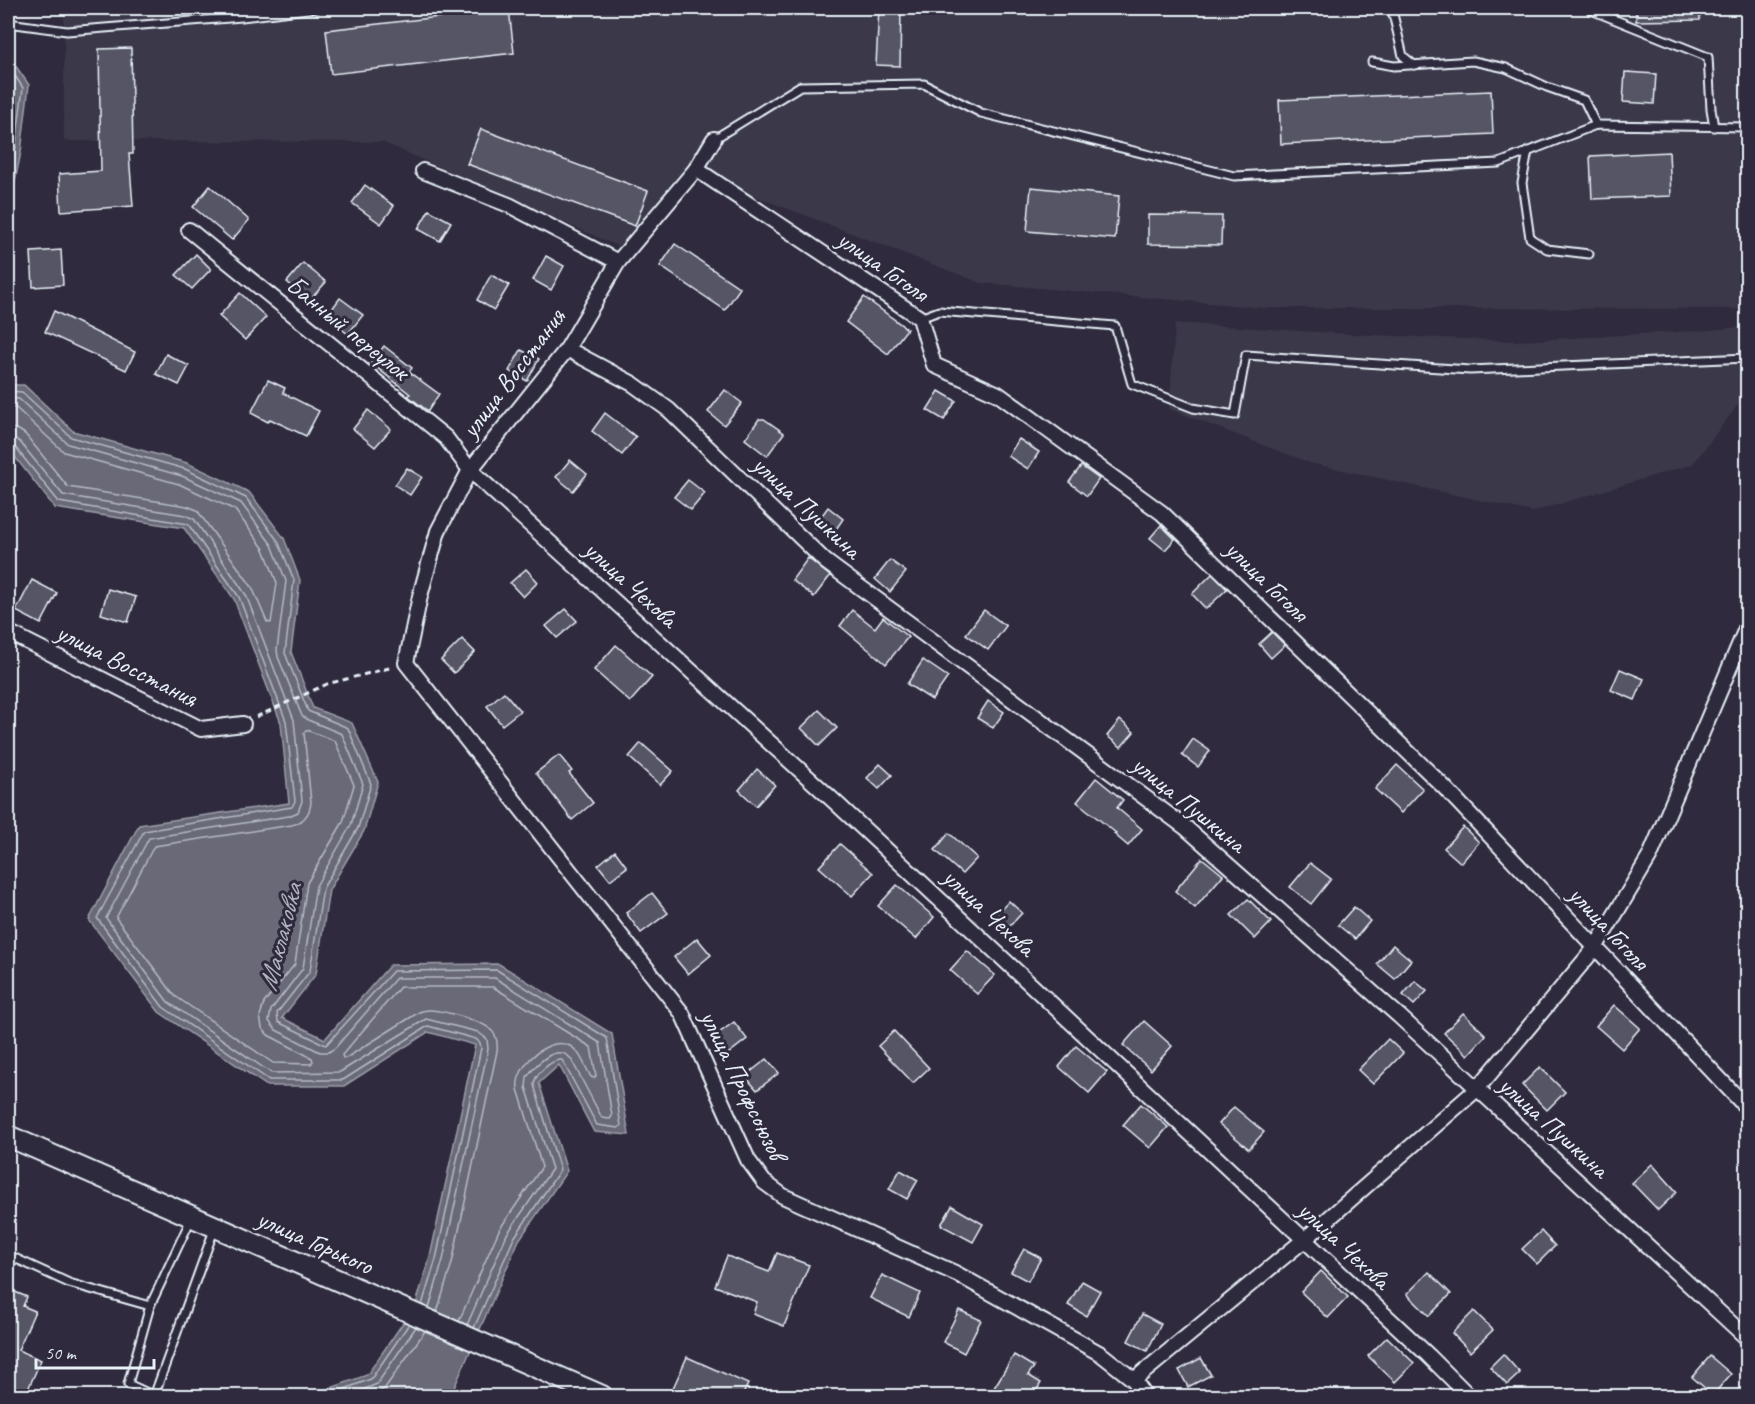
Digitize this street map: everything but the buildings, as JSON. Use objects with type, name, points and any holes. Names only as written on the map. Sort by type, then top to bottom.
[{"type":"street","name":"улица Восстания","points":[[406,663],[420,596],[438,531],[470,470],[567,349],[618,262],[696,169],[714,139]]},
{"type":"street","name":"улица Гоголя","points":[[696,169],[920,318],[934,364],[998,394],[1162,513],[1445,788],[1748,1108]]},
{"type":"street","points":[[423,171],[509,205],[618,262]]},
{"type":"street","name":"Банный переулок","points":[[189,230],[446,438],[470,470]]},
{"type":"street","name":"улица Пушкина","points":[[567,349],[633,384],[669,410],[826,562],[1185,827],[1399,1016],[1748,1339]]},
{"type":"street","name":"улица Чехова","points":[[470,470],[844,810],[1469,1396]]},
{"type":"street","points":[[1134,1380],[1304,1240],[1477,1089],[1595,948],[1650,855],[1748,624]]},
{"type":"street","name":"улица Восстания","points":[[8,632],[201,729],[243,724]]},
{"type":"street","name":"улица Профсоюзов","points":[[406,663],[682,1013],[748,1160],[764,1182],[783,1196],[957,1274],[1101,1354],[1134,1380],[1145,1396]]},
{"type":"street","name":"улица Горького","points":[[8,1136],[551,1375],[581,1392],[602,1396]]},
{"type":"lane","points":[[8,23],[67,31],[242,17],[316,8]]},
{"type":"lane","points":[[1388,8],[1393,14],[1403,56],[1414,65]]},
{"type":"lane","points":[[1588,8],[1708,57],[1714,127]]},
{"type":"lane","points":[[1372,62],[1394,66],[1473,61],[1506,68],[1547,87],[1584,100],[1596,125]]},
{"type":"lane","points":[[714,139],[800,86],[924,84],[981,112],[1234,176],[1499,163],[1596,125],[1748,127]]},
{"type":"lane","points":[[1528,152],[1522,183],[1530,238],[1547,249],[1589,254]]},
{"type":"lane","points":[[920,318],[939,311],[1115,326],[1132,384],[1193,408],[1235,415],[1246,355],[1470,370],[1748,358]]},
{"type":"lane","points":[[192,1217],[150,1306],[128,1384],[154,1396],[215,1227]]},
{"type":"lane","points":[[8,1255],[69,1282],[150,1306]]},
{"type":"path","points":[[243,724],[327,684],[406,663]]},
{"type":"shaded area","points":[[64,8],[1747,8],[1747,309],[1267,308],[981,283],[702,176],[624,249],[382,142],[64,141]]},
{"type":"shaded area","points":[[1175,323],[1516,341],[1747,326],[1747,393],[1693,464],[1533,512],[1310,463],[1169,409]]},
{"type":"water","points":[[8,55],[29,85],[21,152],[8,215]]},
{"type":"water","name":"Маклаковка","points":[[8,385],[24,385],[73,431],[187,463],[249,492],[284,538],[300,580],[291,652],[313,708],[352,723],[378,782],[364,831],[329,890],[316,974],[282,1018],[325,1039],[390,965],[499,964],[612,1034],[629,1135],[594,1132],[559,1065],[539,1083],[567,1171],[519,1240],[454,1388],[457,1396],[309,1396],[367,1375],[416,1304],[430,1257],[475,1045],[428,1032],[344,1086],[267,1086],[159,1012],[89,920],[139,825],[289,803],[281,723],[234,599],[184,528],[55,508],[8,448]]}]
